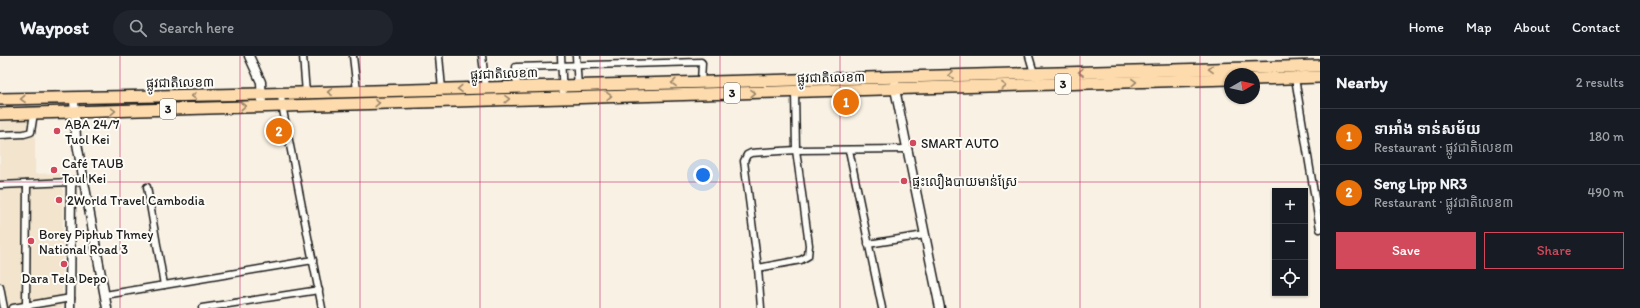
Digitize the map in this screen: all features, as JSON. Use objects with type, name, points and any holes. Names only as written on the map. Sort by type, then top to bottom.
[{"type":"highway","name":"ផ្លូវជាតិលេខ៣","points":[[0,99],[74,99],[1320,66]]},
{"type":"highway","points":[[1260,79],[1320,77]]},
{"type":"highway","name":"ផ្លូវជាតិលេខ៣","points":[[0,114],[563,97],[1224,80]]},
{"type":"street","points":[[249,56],[261,82],[262,106]]},
{"type":"street","points":[[303,56],[306,93]]},
{"type":"street","points":[[353,56],[357,91]]},
{"type":"street","points":[[439,56],[442,89]]},
{"type":"street","points":[[482,56],[486,88]]},
{"type":"street","points":[[561,56],[563,97]]},
{"type":"street","points":[[576,56],[578,97]]},
{"type":"street","points":[[1029,56],[1034,73]]},
{"type":"street","points":[[517,87],[516,67],[577,64],[700,62],[702,64],[701,82]]},
{"type":"street","points":[[894,77],[895,89],[940,308]]},
{"type":"street","points":[[1295,78],[1320,226]]},
{"type":"street","points":[[758,268],[801,260],[808,256],[809,245],[796,150],[795,92]]},
{"type":"street","points":[[282,93],[282,105],[322,308]]},
{"type":"street","points":[[74,99],[74,112],[84,180],[107,308]]},
{"type":"street","points":[[0,135],[24,134],[31,132],[34,113]]},
{"type":"street","points":[[761,308],[758,268],[744,161],[747,155],[751,153],[796,150],[908,149]]},
{"type":"street","points":[[849,150],[882,308]]},
{"type":"street","points":[[0,185],[71,182],[84,180]]},
{"type":"street","points":[[70,308],[71,182]]},
{"type":"street","points":[[27,184],[27,307]]},
{"type":"street","points":[[147,187],[164,285]]},
{"type":"street","points":[[868,244],[925,235]]},
{"type":"street","points":[[105,295],[313,260]]},
{"type":"street","points":[[0,287],[4,308]]},
{"type":"street","points":[[202,308],[319,290]]},
{"type":"street","points":[[14,308],[27,307],[70,298]]},
{"type":"shaded area","name":"Borey Piphub Thmey National Road 3","points":[[35,119],[35,174],[63,173],[62,308],[0,308],[0,120]]},
{"type":"place","name":"ទាអាំង ទាន់សម័យ","points":[[846,102]]},
{"type":"place","name":"ABA 24/7 Tuol Kei","points":[[57,131]]},
{"type":"place","name":"Seng Lipp NR3","points":[[279,131]]},
{"type":"place","name":"SMART AUTO","points":[[913,143]]},
{"type":"place","name":"Café TAUB Toul Kei","points":[[54,170]]},
{"type":"place","name":"ផ្ទះលឿងបាយមាន់ស្រែ","points":[[904,181]]},
{"type":"place","name":"2World Travel Cambodia","points":[[59,200]]},
{"type":"place","name":"Borey Piphub Thmey National Road 3","points":[[31,241]]},
{"type":"place","name":"Dara Tela Depo","points":[[64,264]]}]
